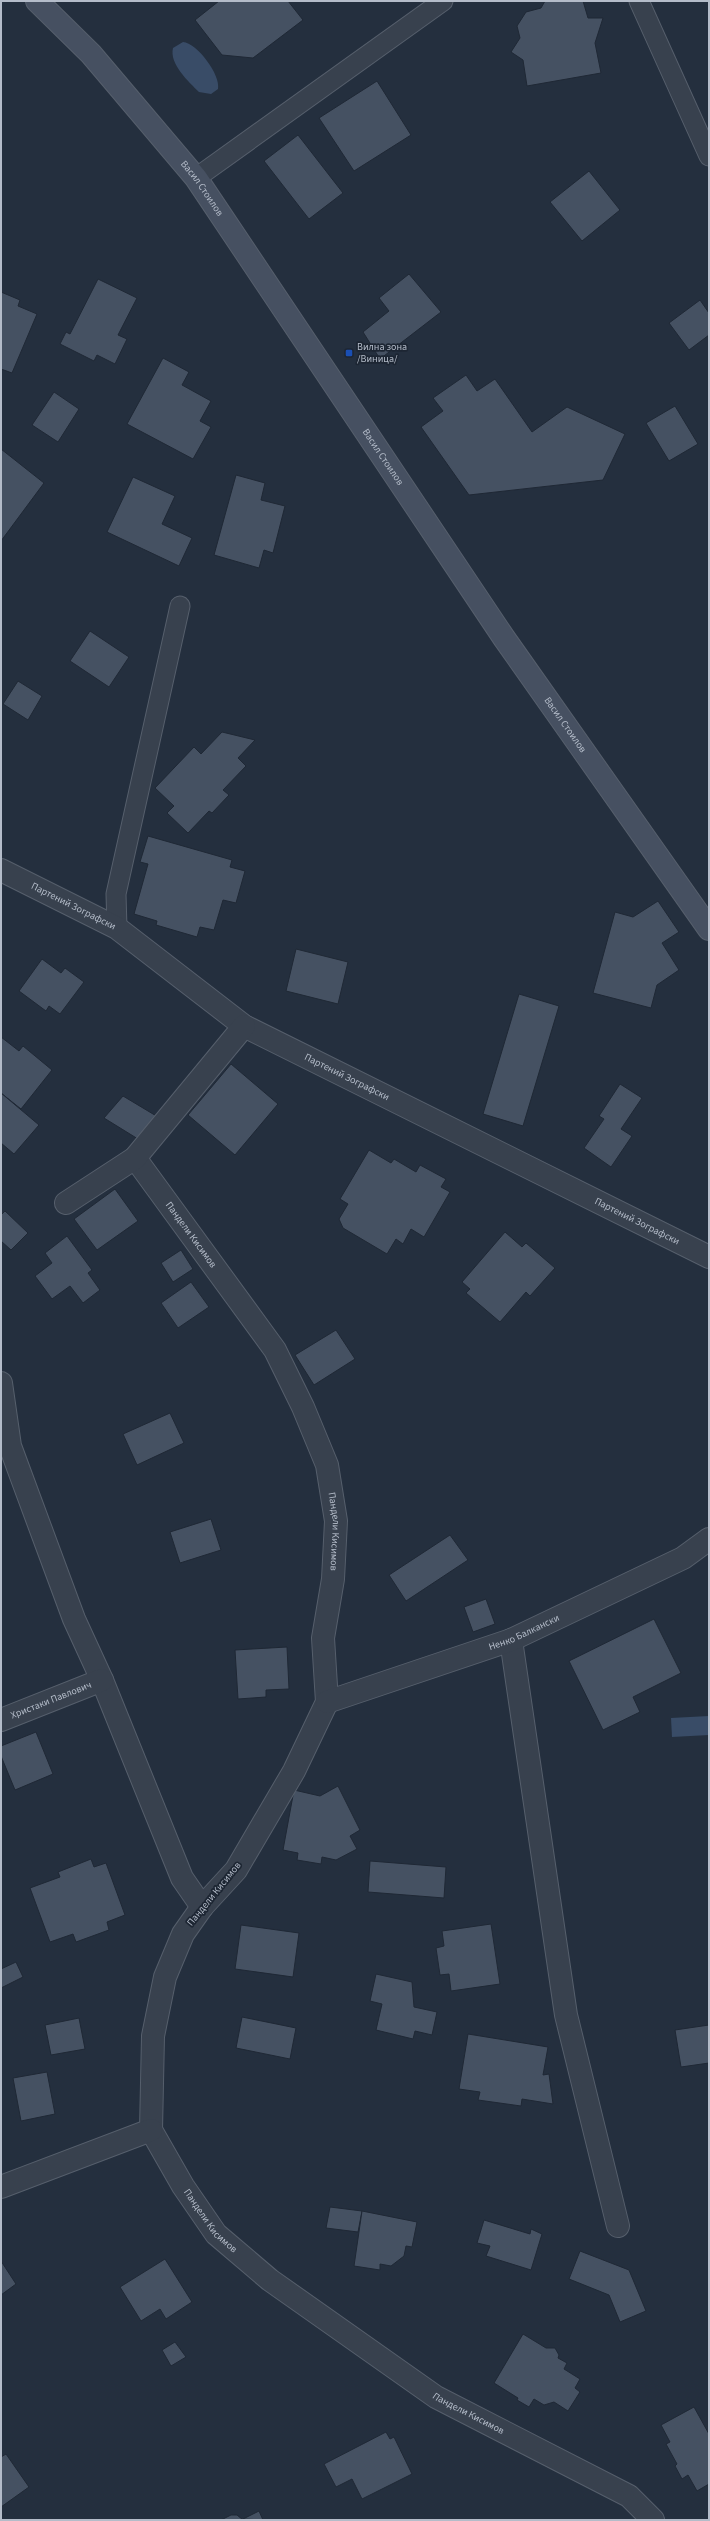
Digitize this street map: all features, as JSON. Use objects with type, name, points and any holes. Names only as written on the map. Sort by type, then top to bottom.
[{"type":"street","name":"Васил Стоилов","points":[[37,1],[91,54],[196,178],[504,638],[709,929]]},
{"type":"street","name":"Партений Зографски","points":[[1,870],[116,928],[244,1026],[709,1257]]},
{"type":"street","points":[[66,1203],[135,1158],[244,1026]]},
{"type":"street","name":"Пандели Кисимов","points":[[135,1158],[275,1350],[303,1407],[327,1465],[336,1522],[333,1579],[323,1638],[327,1702],[294,1771],[236,1870],[202,1907],[183,1934],[165,1977],[153,2036],[151,2130],[183,2186],[216,2234],[270,2280],[436,2397],[630,2496],[653,2520]]},
{"type":"street","points":[[1,1383],[10,1446],[74,1619],[102,1680],[182,1878],[202,1907]]},
{"type":"street","name":"Ненко Балкански","points":[[327,1702],[511,1640],[683,1558],[709,1539]]},
{"type":"street","points":[[511,1640],[566,2015],[618,2226]]},
{"type":"street","name":"Христаки Павлович","points":[[1,1720],[102,1680]]},
{"type":"street","points":[[1,2187],[151,2130]]},
{"type":"lane","points":[[196,178],[443,1]]},
{"type":"lane","points":[[639,1],[709,156]]},
{"type":"lane","points":[[116,928],[116,894],[180,606]]},
{"type":"water","points":[[183,42],[195,48],[212,68],[218,83],[218,89],[211,94],[199,92],[185,78],[177,66],[174,60],[173,48]]},
{"type":"water","points":[[709,1716],[709,1735],[672,1737],[671,1718]]},
{"type":"building","points":[[219,1],[288,1],[303,20],[253,58],[222,55],[195,20]]},
{"type":"building","points":[[545,1],[583,1],[588,18],[603,18],[595,43],[601,73],[527,86],[523,60],[511,52],[520,38],[517,26],[526,12],[541,8]]},
{"type":"building","points":[[377,81],[411,135],[354,171],[319,118]]},
{"type":"building","points":[[298,135],[343,193],[309,219],[264,161]]},
{"type":"building","points":[[589,171],[620,210],[582,241],[550,202]]},
{"type":"building","points":[[409,274],[441,312],[380,359],[363,332],[389,311],[379,298]]},
{"type":"building","points":[[98,279],[137,298],[118,335],[127,339],[115,364],[97,355],[94,361],[60,344],[66,332],[70,334]]},
{"type":"building","points":[[1,292],[20,300],[18,306],[37,314],[12,373],[1,369]]},
{"type":"building","points":[[700,300],[709,313],[709,335],[689,350],[669,323]]},
{"type":"building","points":[[163,358],[189,372],[182,385],[211,401],[200,421],[211,427],[193,459],[127,424]]},
{"type":"building","points":[[466,375],[477,391],[495,379],[532,432],[567,407],[625,434],[603,480],[469,495],[421,427],[443,411],[433,398]]},
{"type":"building","points":[[54,392],[79,409],[58,442],[32,425]]},
{"type":"building","points":[[675,406],[698,444],[669,461],[646,423]]},
{"type":"building","points":[[1,449],[44,483],[1,541]]},
{"type":"building","points":[[236,475],[265,483],[261,500],[285,506],[273,553],[264,550],[259,568],[214,555]]},
{"type":"building","points":[[133,477],[175,496],[162,524],[192,538],[179,566],[107,532]]},
{"type":"building","points":[[90,631],[129,657],[109,687],[70,661]]},
{"type":"building","points":[[18,681],[42,696],[28,720],[3,704]]},
{"type":"building","points":[[222,732],[255,740],[238,758],[246,766],[223,790],[229,795],[212,813],[209,811],[188,833],[167,813],[174,806],[155,788],[194,747],[201,754]]},
{"type":"building","points":[[148,836],[232,860],[230,867],[245,871],[236,903],[223,900],[214,930],[200,927],[197,937],[156,925],[157,921],[134,914],[148,864],[140,862]]},
{"type":"building","points":[[658,901],[679,932],[662,943],[679,970],[657,985],[651,1008],[593,993],[615,912],[633,917]]},
{"type":"building","points":[[296,949],[348,962],[338,1004],[286,991]]},
{"type":"building","points":[[42,959],[61,973],[65,968],[84,982],[60,1014],[49,1006],[46,1011],[19,991]]},
{"type":"building","points":[[519,994],[559,1006],[523,1126],[483,1114]]},
{"type":"building","points":[[1,1037],[19,1051],[23,1046],[52,1070],[21,1109],[1,1093]]},
{"type":"building","points":[[231,1064],[278,1104],[235,1155],[188,1115]]},
{"type":"building","points":[[620,1084],[642,1098],[621,1129],[632,1136],[611,1167],[584,1148],[604,1119],[599,1116]]},
{"type":"building","points":[[1,1093],[39,1125],[14,1154],[1,1143]]},
{"type":"building","points":[[123,1096],[158,1117],[138,1139],[104,1118]]},
{"type":"building","points":[[369,1150],[391,1163],[394,1159],[416,1172],[420,1165],[446,1179],[441,1187],[450,1192],[424,1237],[411,1229],[403,1244],[396,1239],[387,1254],[343,1228],[339,1219],[348,1204],[340,1199]]},
{"type":"building","points":[[115,1189],[138,1221],[97,1250],[74,1219]]},
{"type":"building","points":[[5,1211],[28,1233],[11,1250],[1,1241],[1,1215]]},
{"type":"building","points":[[505,1232],[522,1247],[526,1243],[555,1268],[530,1296],[526,1292],[500,1322],[466,1293],[470,1289],[462,1282]]},
{"type":"building","points":[[67,1236],[92,1270],[88,1273],[100,1290],[83,1303],[70,1286],[52,1299],[35,1276],[52,1263],[45,1253]]},
{"type":"building","points":[[181,1250],[193,1269],[173,1282],[161,1263]]},
{"type":"building","points":[[191,1282],[209,1307],[178,1328],[161,1303]]},
{"type":"building","points":[[336,1330],[355,1359],[314,1385],[295,1355]]},
{"type":"building","points":[[170,1413],[184,1443],[137,1465],[123,1434]]},
{"type":"building","points":[[211,1519],[221,1550],[180,1563],[170,1532]]},
{"type":"building","points":[[450,1535],[468,1560],[406,1601],[389,1575]]},
{"type":"building","points":[[486,1599],[495,1624],[473,1632],[464,1607]]},
{"type":"building","points":[[654,1619],[681,1673],[633,1697],[640,1712],[603,1730],[569,1661]]},
{"type":"building","points":[[287,1647],[289,1689],[266,1690],[266,1697],[238,1699],[235,1650]]},
{"type":"building","points":[[36,1732],[53,1774],[15,1790],[1,1756],[1,1746]]},
{"type":"building","points":[[338,1786],[360,1830],[350,1836],[357,1849],[336,1860],[322,1857],[321,1864],[297,1860],[298,1853],[283,1850],[294,1790],[320,1796]]},
{"type":"building","points":[[91,1859],[94,1867],[106,1863],[125,1915],[107,1922],[109,1930],[76,1942],[73,1934],[50,1942],[30,1888],[60,1877],[58,1872]]},
{"type":"building","points":[[370,1861],[446,1867],[444,1898],[368,1892]]},
{"type":"building","points":[[491,1924],[500,1984],[451,1991],[449,1974],[440,1975],[436,1948],[444,1946],[442,1931]]},
{"type":"building","points":[[241,1925],[299,1933],[293,1977],[235,1969]]},
{"type":"building","points":[[16,1962],[23,1977],[1,1988],[1,1969]]},
{"type":"building","points":[[376,1974],[412,1982],[414,2007],[437,2012],[432,2035],[415,2031],[413,2039],[376,2030],[382,2004],[370,2001]]},
{"type":"building","points":[[242,2017],[296,2028],[290,2059],[236,2048]]},
{"type":"building","points":[[79,2018],[85,2049],[51,2055],[45,2025]]},
{"type":"building","points":[[709,2025],[709,2063],[681,2067],[675,2030]]},
{"type":"building","points":[[468,2034],[548,2047],[543,2075],[549,2074],[553,2104],[522,2099],[521,2106],[478,2100],[480,2092],[459,2089]]},
{"type":"building","points":[[47,2072],[55,2114],[21,2121],[13,2078]]},
{"type":"building","points":[[330,2207],[362,2211],[358,2232],[326,2228]]},
{"type":"building","points":[[362,2211],[417,2222],[412,2247],[406,2246],[404,2256],[391,2266],[380,2264],[380,2270],[354,2266]]},
{"type":"building","points":[[484,2220],[530,2234],[531,2229],[542,2234],[531,2270],[486,2256],[490,2246],[477,2243]]},
{"type":"building","points":[[580,2251],[629,2270],[646,2311],[620,2322],[609,2295],[569,2279]]},
{"type":"building","points":[[165,2259],[192,2302],[166,2319],[160,2309],[141,2321],[120,2287]]},
{"type":"building","points":[[1,2261],[16,2284],[1,2295]]},
{"type":"building","points":[[523,2334],[546,2348],[555,2348],[559,2355],[558,2358],[567,2363],[564,2369],[580,2379],[575,2388],[580,2392],[568,2411],[554,2402],[544,2405],[534,2399],[529,2407],[517,2400],[518,2398],[494,2383]]},
{"type":"building","points":[[175,2342],[186,2357],[171,2366],[162,2350]]},
{"type":"building","points":[[694,2407],[709,2434],[709,2484],[697,2491],[688,2475],[682,2479],[675,2466],[677,2464],[666,2444],[670,2442],[661,2425]]},
{"type":"building","points":[[386,2432],[390,2439],[394,2437],[412,2474],[362,2499],[352,2479],[336,2487],[324,2464]]},
{"type":"building","points":[[6,2454],[29,2487],[1,2507],[1,2457]]},
{"type":"building","points":[[259,2511],[263,2520],[243,2519]]},
{"type":"building","points":[[231,2515],[237,2515],[243,2520],[221,2520]]},
{"type":"place","name":"Вилна зона /Виница/","points":[[349,353]]}]
